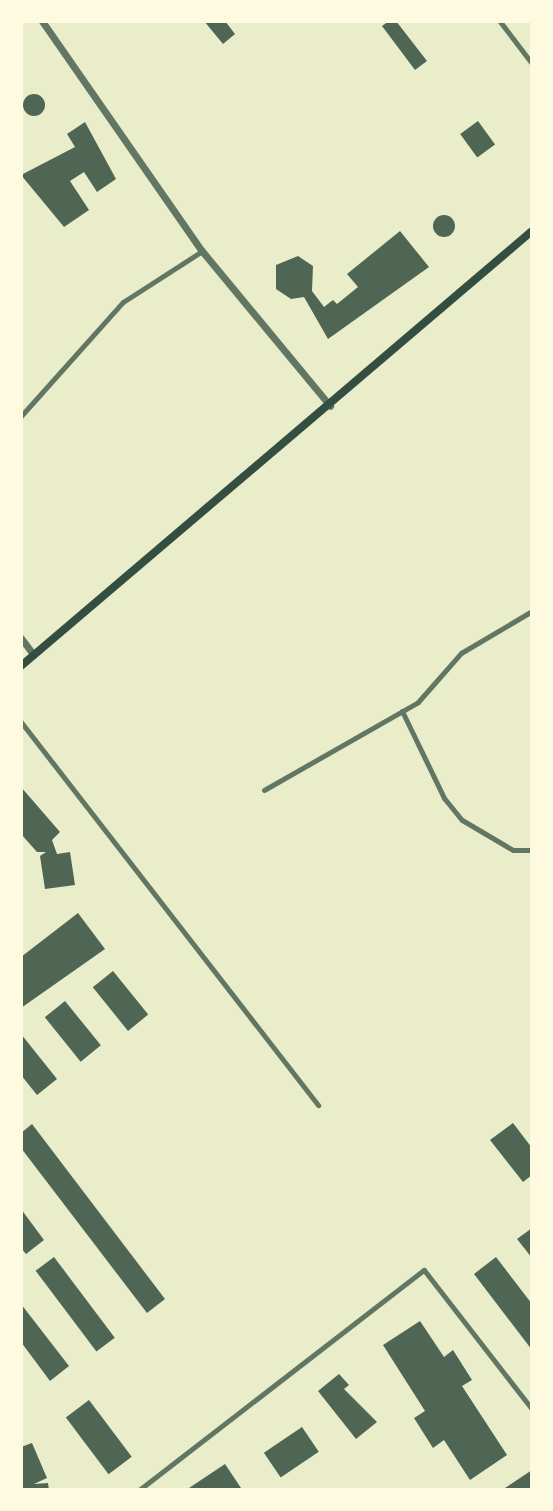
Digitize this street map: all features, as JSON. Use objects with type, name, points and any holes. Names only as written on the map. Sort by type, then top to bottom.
[{"type":"main road","points":[[21,666],[330,406],[532,231]]},
{"type":"street","points":[[42,21],[202,251],[330,406]]},
{"type":"street","points":[[500,21],[532,63]]},
{"type":"street","points":[[21,416],[123,302],[202,251]]},
{"type":"street","points":[[264,790],[402,711],[461,653],[532,611]]},
{"type":"street","points":[[21,638],[34,655]]},
{"type":"street","points":[[402,711],[444,798],[462,820],[513,850],[532,849]]},
{"type":"street","points":[[21,722],[318,1105]]},
{"type":"street","points":[[139,1490],[424,1270],[532,1409]]},
{"type":"building","points":[[204,21],[225,21],[235,34],[223,44]]},
{"type":"building","points":[[389,21],[396,21],[427,61],[415,70],[382,26]]},
{"type":"building","points":[[34,94],[42,97],[45,105],[42,113],[34,116],[26,113],[23,105],[26,97]]},
{"type":"building","points":[[478,121],[495,144],[477,157],[460,134]]},
{"type":"building","points":[[85,122],[116,179],[97,192],[84,172],[70,181],[89,210],[64,227],[21,175],[75,147],[67,134]]},
{"type":"building","points":[[444,215],[452,218],[455,226],[452,234],[444,237],[436,234],[433,226],[436,218]]},
{"type":"building","points":[[400,231],[429,267],[328,339],[304,297],[291,299],[276,289],[276,265],[298,256],[313,266],[312,291],[324,307],[333,300],[337,304],[358,287],[347,274]]},
{"type":"building","points":[[21,787],[60,832],[52,840],[57,854],[70,852],[75,885],[45,889],[40,856],[46,852],[37,852],[21,834]]},
{"type":"building","points":[[78,913],[105,949],[21,1008],[21,957]]},
{"type":"building","points":[[113,971],[148,1015],[128,1031],[93,987]]},
{"type":"building","points":[[65,1001],[101,1045],[81,1062],[45,1017]]},
{"type":"building","points":[[21,1034],[57,1079],[37,1095],[21,1075]]},
{"type":"building","points":[[513,1123],[532,1148],[532,1175],[523,1182],[490,1140]]},
{"type":"building","points":[[32,1124],[165,1299],[147,1313],[21,1148],[21,1133]]},
{"type":"building","points":[[21,1209],[44,1240],[26,1254],[21,1248]]},
{"type":"building","points":[[532,1228],[532,1258],[517,1239]]},
{"type":"building","points":[[54,1257],[115,1338],[96,1352],[36,1271]]},
{"type":"building","points":[[496,1257],[532,1304],[532,1350],[474,1274]]},
{"type":"building","points":[[21,1304],[69,1366],[50,1381],[21,1342]]},
{"type":"building","points":[[420,1321],[444,1357],[453,1350],[472,1380],[462,1386],[507,1455],[470,1480],[444,1440],[433,1448],[414,1418],[425,1411],[383,1345]]},
{"type":"building","points":[[339,1374],[349,1385],[344,1389],[377,1422],[356,1439],[318,1391]]},
{"type":"building","points":[[89,1400],[132,1457],[109,1474],[66,1417]]},
{"type":"building","points":[[302,1427],[319,1452],[281,1478],[264,1453]]},
{"type":"building","points":[[32,1443],[47,1478],[34,1484],[48,1483],[49,1490],[21,1490],[21,1447]]},
{"type":"building","points":[[225,1464],[241,1488],[186,1490]]},
{"type":"building","points":[[532,1470],[532,1490],[502,1490]]}]
